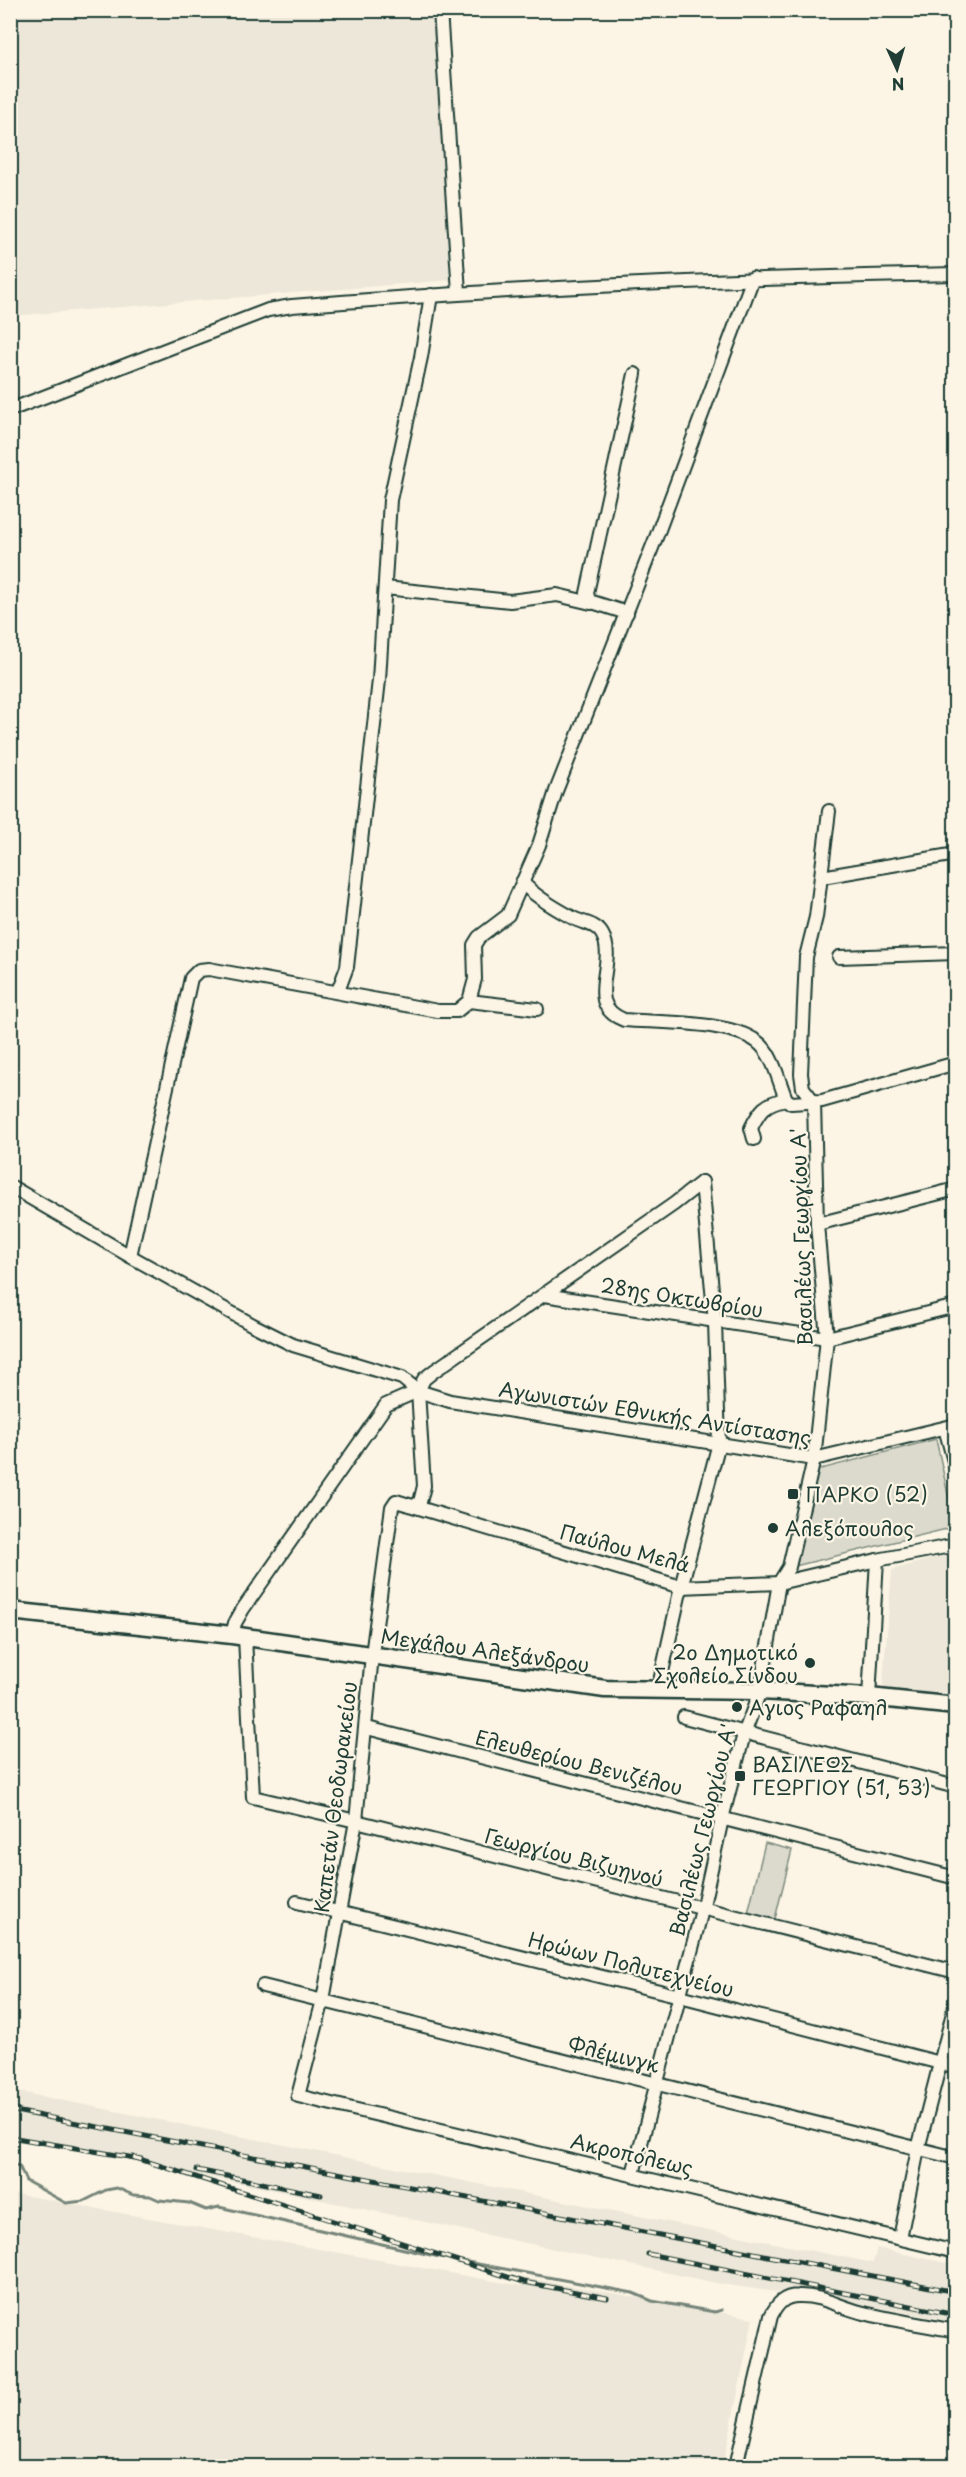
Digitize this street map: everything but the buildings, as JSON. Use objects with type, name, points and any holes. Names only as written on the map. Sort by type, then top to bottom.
[{"type":"street","points":[[440,10],[459,292]]},
{"type":"street","points":[[10,411],[268,310],[292,306],[459,292],[753,278],[956,274]]},
{"type":"street","points":[[130,1256],[191,978],[195,972],[209,969],[449,1012],[457,1011],[469,1001],[475,979],[474,945],[479,937],[508,915],[539,845],[556,791],[627,613],[753,278]]},
{"type":"street","points":[[338,991],[347,967],[379,680],[390,500],[421,357],[431,295]]},
{"type":"street","points":[[591,603],[587,593],[635,374]]},
{"type":"street","points":[[385,588],[510,601],[557,595],[627,613]]},
{"type":"street","points":[[814,1102],[803,1088],[801,1074],[806,957],[816,917],[829,811]]},
{"type":"street","points":[[822,877],[956,854]]},
{"type":"street","points":[[522,882],[531,893],[574,918],[592,924],[601,933],[606,950],[603,996],[608,1010],[615,1016],[624,1020],[720,1027],[752,1037],[769,1056],[786,1099]]},
{"type":"street","points":[[839,957],[956,953]]},
{"type":"street","points":[[469,1001],[537,1009]]},
{"type":"street","points":[[754,1139],[751,1128],[759,1111],[770,1103],[786,1099],[792,1102],[814,1102],[956,1063]]},
{"type":"street","name":"Βασιλέως Γεωργίου Α'","points":[[633,2174],[702,1910],[744,1734],[760,1691],[779,1583],[789,1567],[814,1459],[827,1338],[817,1224],[814,1102]]},
{"type":"street","points":[[414,1506],[420,1502],[424,1486],[418,1391],[423,1379],[702,1182],[715,1322],[719,1443],[681,1587],[658,1690]]},
{"type":"street","name":"Αγωνιστών Εθνικής Αντίστασης","points":[[10,1186],[130,1256],[293,1345],[402,1378],[418,1391],[450,1401],[814,1459],[950,1426]]},
{"type":"street","points":[[817,1224],[956,1189]]},
{"type":"street","name":"28ης Οκτωβρίου","points":[[544,1295],[827,1338],[956,1306]]},
{"type":"street","points":[[239,1636],[235,1623],[243,1609],[386,1405],[418,1391]]},
{"type":"street","points":[[950,1426],[956,1469]]},
{"type":"street","name":"Παύλου Μελά","points":[[396,1500],[681,1587],[779,1583],[877,1560],[956,1545]]},
{"type":"street","name":"Καπετάν Θεοδωρακείου","points":[[298,2096],[323,2000],[356,1821],[367,1728],[372,1655],[392,1507],[396,1500]]},
{"type":"street","points":[[869,1698],[877,1560]]},
{"type":"street","name":"Μεγάλου Αλεξάνδρου","points":[[10,1611],[239,1636],[605,1689],[760,1691],[956,1706]]},
{"type":"street","name":"Γεωργίου Βιζυηνού","points":[[239,1636],[253,1797],[956,1972]]},
{"type":"street","points":[[684,1717],[956,1787]]},
{"type":"street","name":"Ελευθερίου Βενιζέλου","points":[[367,1728],[956,1878]]},
{"type":"street","name":"Ηρώων Πολυτεχνείου","points":[[297,1902],[680,1996],[956,2067]]},
{"type":"street","name":"Φλέμινγκ","points":[[262,1986],[956,2158]]},
{"type":"street","points":[[900,2238],[918,2149],[956,2001]]},
{"type":"street","name":"Ακροπόλεως","points":[[298,2096],[956,2252]]},
{"type":"street","points":[[736,2466],[771,2316],[776,2305],[785,2298],[811,2296],[861,2312],[956,2331]]},
{"type":"shaded area","points":[[11,11],[446,11],[464,279],[11,316]]},
{"type":"shaded area","points":[[936,1439],[955,1527],[795,1566],[817,1470]]},
{"type":"shaded area","points":[[955,1552],[955,1700],[882,1694],[892,1570]]},
{"type":"shaded area","points":[[765,1843],[792,1850],[774,1923],[747,1917]]},
{"type":"shaded area","points":[[10,2090],[873,2263],[877,2248],[955,2265],[955,2322],[866,2305],[721,2284],[11,2135]]},
{"type":"shaded area","points":[[11,2193],[521,2286],[526,2278],[753,2318],[723,2466],[11,2466]]},
{"type":"waterway","points":[[10,2164],[19,2166],[26,2181],[66,2203],[84,2201],[106,2190],[117,2188],[133,2195],[189,2203],[206,2210],[219,2207],[435,2256],[633,2293],[652,2301],[715,2312],[722,2310]]},
{"type":"railway","points":[[10,2110],[956,2292]]},
{"type":"railway","points":[[10,2137],[141,2159]]},
{"type":"railway","points":[[133,2157],[524,2282],[607,2298]]},
{"type":"railway","points":[[197,2170],[321,2195]]},
{"type":"railway","points":[[648,2254],[956,2315]]},
{"type":"place","name":"ΠΑΡΚΟ (52)","points":[[793,1494]]},
{"type":"place","name":"Αλεξόπουλος","points":[[773,1528]]},
{"type":"place","name":"2o Δημοτικό Σχολείο Σίνδου","points":[[810,1663]]},
{"type":"place","name":"Αγιος Ραφαηλ","points":[[737,1707]]},
{"type":"place","name":"ΒΑΣΙΛΕΩΣ ΓΕΩΡΓΙΟΥ (51, 53)","points":[[740,1776]]}]
